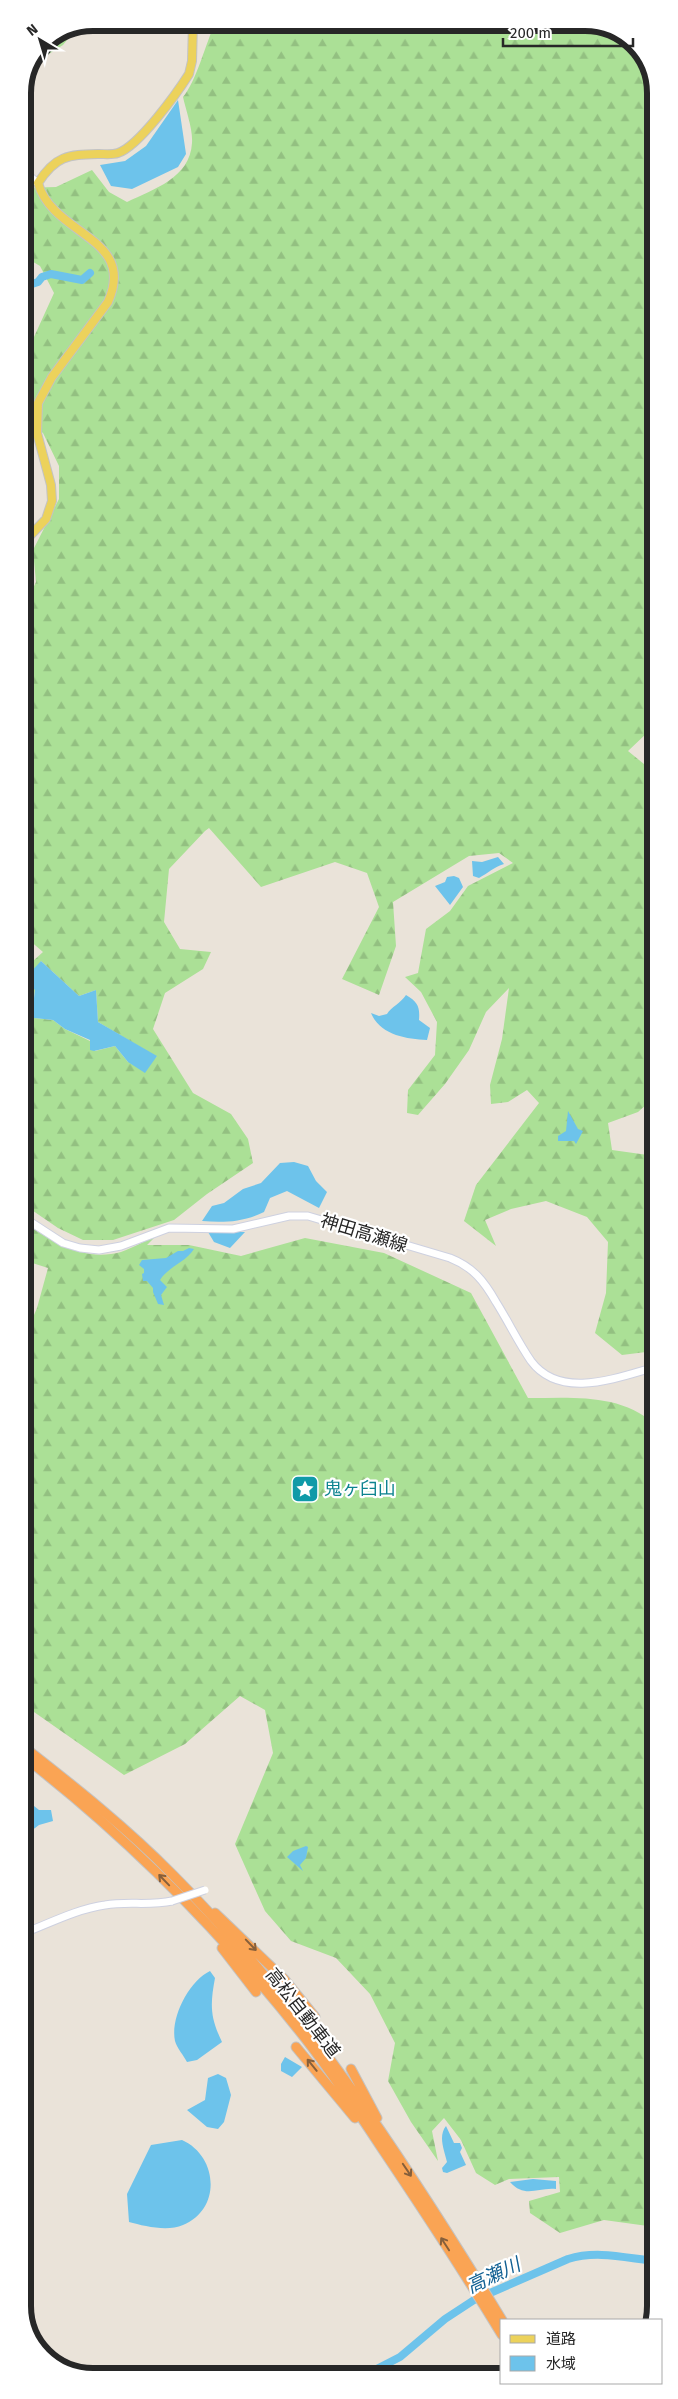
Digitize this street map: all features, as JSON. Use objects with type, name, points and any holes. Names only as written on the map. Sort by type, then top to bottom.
[{"type":"highway","name":"高松自動車道","points":[[31,1753],[98,1807],[150,1853],[201,1905],[311,2033],[392,2147],[475,2283],[500,2331]]},
{"type":"highway","name":"高松自動車道","points":[[31,1763],[121,1837],[255,1978],[305,2039],[501,2319]]},
{"type":"highway","points":[[150,1853],[242,1937],[284,1979],[315,2017]]},
{"type":"highway","points":[[196,1915],[256,1992]]},
{"type":"highway","points":[[296,2047],[350,2112],[407,2186]]},
{"type":"highway","points":[[351,2069],[392,2147]]},
{"type":"main road","points":[[38,183],[46,170],[61,157],[73,154],[117,153],[139,138],[189,74],[192,61],[193,31]]},
{"type":"main road","points":[[31,178],[38,183],[41,195],[52,209],[100,246],[110,258],[116,273],[114,289],[108,302],[52,377],[38,403],[37,433],[51,485],[52,501],[46,520],[31,535]]},
{"type":"main road","name":"神田高瀬線","points":[[31,1222],[63,1243],[80,1248],[98,1250],[121,1246],[169,1228],[233,1229],[289,1216],[318,1218],[450,1258],[468,1266],[485,1285],[532,1362],[547,1376],[556,1380],[583,1384],[647,1369]]},
{"type":"main road","points":[[31,1930],[88,1908],[108,1904],[150,1904],[172,1901],[205,1890]]},
{"type":"green space","points":[[212,31],[589,31],[616,39],[634,55],[642,69],[647,93],[647,733],[628,751],[647,766],[647,1104],[638,1112],[608,1123],[612,1150],[647,1155],[647,1352],[622,1355],[595,1333],[606,1293],[608,1242],[587,1217],[546,1201],[511,1209],[485,1220],[496,1246],[464,1221],[476,1185],[539,1103],[527,1090],[508,1102],[491,1104],[490,1085],[502,1039],[509,988],[486,1012],[469,1050],[445,1084],[418,1115],[407,1113],[408,1090],[435,1055],[437,1022],[421,992],[405,977],[418,973],[426,929],[450,911],[468,886],[513,863],[499,853],[469,856],[393,902],[396,946],[379,995],[342,979],[379,907],[367,873],[335,862],[261,887],[209,828],[205,831],[169,869],[164,922],[180,949],[211,952],[203,969],[165,993],[153,1029],[193,1093],[231,1114],[248,1139],[253,1163],[207,1194],[174,1220],[113,1240],[83,1240],[58,1228],[31,1209],[31,1018],[53,1020],[65,1029],[90,1041],[95,1051],[115,1046],[128,1062],[157,1057],[98,1022],[96,990],[79,996],[41,961],[31,982],[31,963],[43,952],[31,942],[31,593],[36,582],[33,550],[59,499],[59,466],[43,433],[31,425],[31,354],[34,337],[54,293],[40,266],[31,261],[31,188],[56,187],[92,170],[109,192],[127,202],[169,181],[178,174],[190,155],[192,138],[183,97],[196,72]]},
{"type":"green space","points":[[31,985],[35,989],[31,1004]]},
{"type":"green space","points":[[31,1227],[57,1243],[82,1252],[94,1254],[121,1252],[157,1235],[147,1245],[189,1245],[241,1256],[305,1238],[384,1253],[471,1293],[528,1398],[595,1399],[626,1407],[647,1418],[647,2226],[604,2220],[560,2233],[530,2213],[529,2201],[560,2192],[559,2177],[509,2179],[495,2185],[476,2173],[461,2140],[444,2118],[432,2131],[438,2161],[411,2122],[388,2081],[395,2043],[370,1994],[336,1958],[291,1941],[265,1911],[235,1844],[273,1753],[265,1710],[240,1696],[185,1744],[124,1775],[31,1710],[31,1322],[48,1268],[31,1263]]},
{"type":"water","points":[[178,100],[186,154],[178,167],[132,189],[111,186],[100,165],[125,161],[146,146]]},
{"type":"water","points":[[498,857],[504,864],[479,878],[473,876],[472,861],[482,862]]},
{"type":"water","points":[[454,876],[459,878],[463,887],[450,905],[435,886],[445,882],[447,877]]},
{"type":"water","points":[[41,961],[79,996],[96,990],[98,1022],[157,1056],[145,1073],[128,1062],[115,1046],[94,1051],[90,1050],[90,1040],[65,1029],[53,1020],[31,1018],[31,1004],[35,990],[31,985],[31,972]]},
{"type":"water","points":[[406,995],[417,1005],[419,1020],[430,1028],[427,1040],[402,1037],[387,1031],[375,1020],[371,1013],[379,1016],[387,1014]]},
{"type":"water","points":[[568,1111],[578,1129],[583,1131],[576,1144],[574,1141],[558,1141],[558,1136],[566,1131]]},
{"type":"water","points":[[294,1162],[308,1166],[316,1181],[327,1192],[319,1208],[287,1191],[270,1198],[264,1212],[249,1218],[218,1222],[202,1221],[212,1206],[224,1203],[243,1189],[261,1183],[280,1163]]},
{"type":"water","points":[[208,1232],[245,1232],[230,1248],[214,1242]]},
{"type":"water","points":[[189,1248],[194,1249],[160,1280],[167,1287],[161,1295],[164,1305],[158,1304],[153,1288],[147,1281],[143,1281],[142,1274],[144,1269],[139,1265],[142,1260],[166,1258],[178,1251]]},
{"type":"water","points":[[31,1804],[39,1810],[51,1810],[53,1821],[39,1825],[31,1831]]},
{"type":"water","points":[[308,1847],[306,1858],[300,1865],[303,1871],[287,1857],[293,1851]]},
{"type":"water","points":[[210,1971],[215,1978],[212,1996],[213,2018],[222,2042],[197,2060],[187,2062],[175,2041],[175,2022],[188,1991],[202,1976]]},
{"type":"water","points":[[285,2057],[302,2067],[292,2077],[281,2071],[281,2064]]},
{"type":"water","points":[[218,2074],[226,2078],[231,2095],[224,2122],[218,2129],[207,2127],[187,2110],[205,2100],[208,2078]]},
{"type":"water","points":[[446,2126],[454,2143],[460,2143],[462,2148],[460,2152],[466,2165],[447,2173],[443,2172],[442,2168],[447,2162],[442,2139]]},
{"type":"water","points":[[182,2140],[194,2148],[203,2158],[208,2170],[211,2182],[209,2195],[204,2207],[196,2217],[177,2227],[156,2228],[129,2222],[127,2194],[151,2145]]},
{"type":"water","points":[[533,2179],[556,2181],[556,2189],[526,2191],[521,2190],[510,2182]]},
{"type":"waterway","points":[[31,284],[51,274],[82,280],[90,273]]},
{"type":"waterway","name":"高瀬川","points":[[379,2368],[400,2357],[445,2319],[474,2300],[568,2259],[579,2256],[601,2255],[647,2260]]},
{"type":"place","name":"鬼ヶ臼山","points":[[305,1489]]}]
